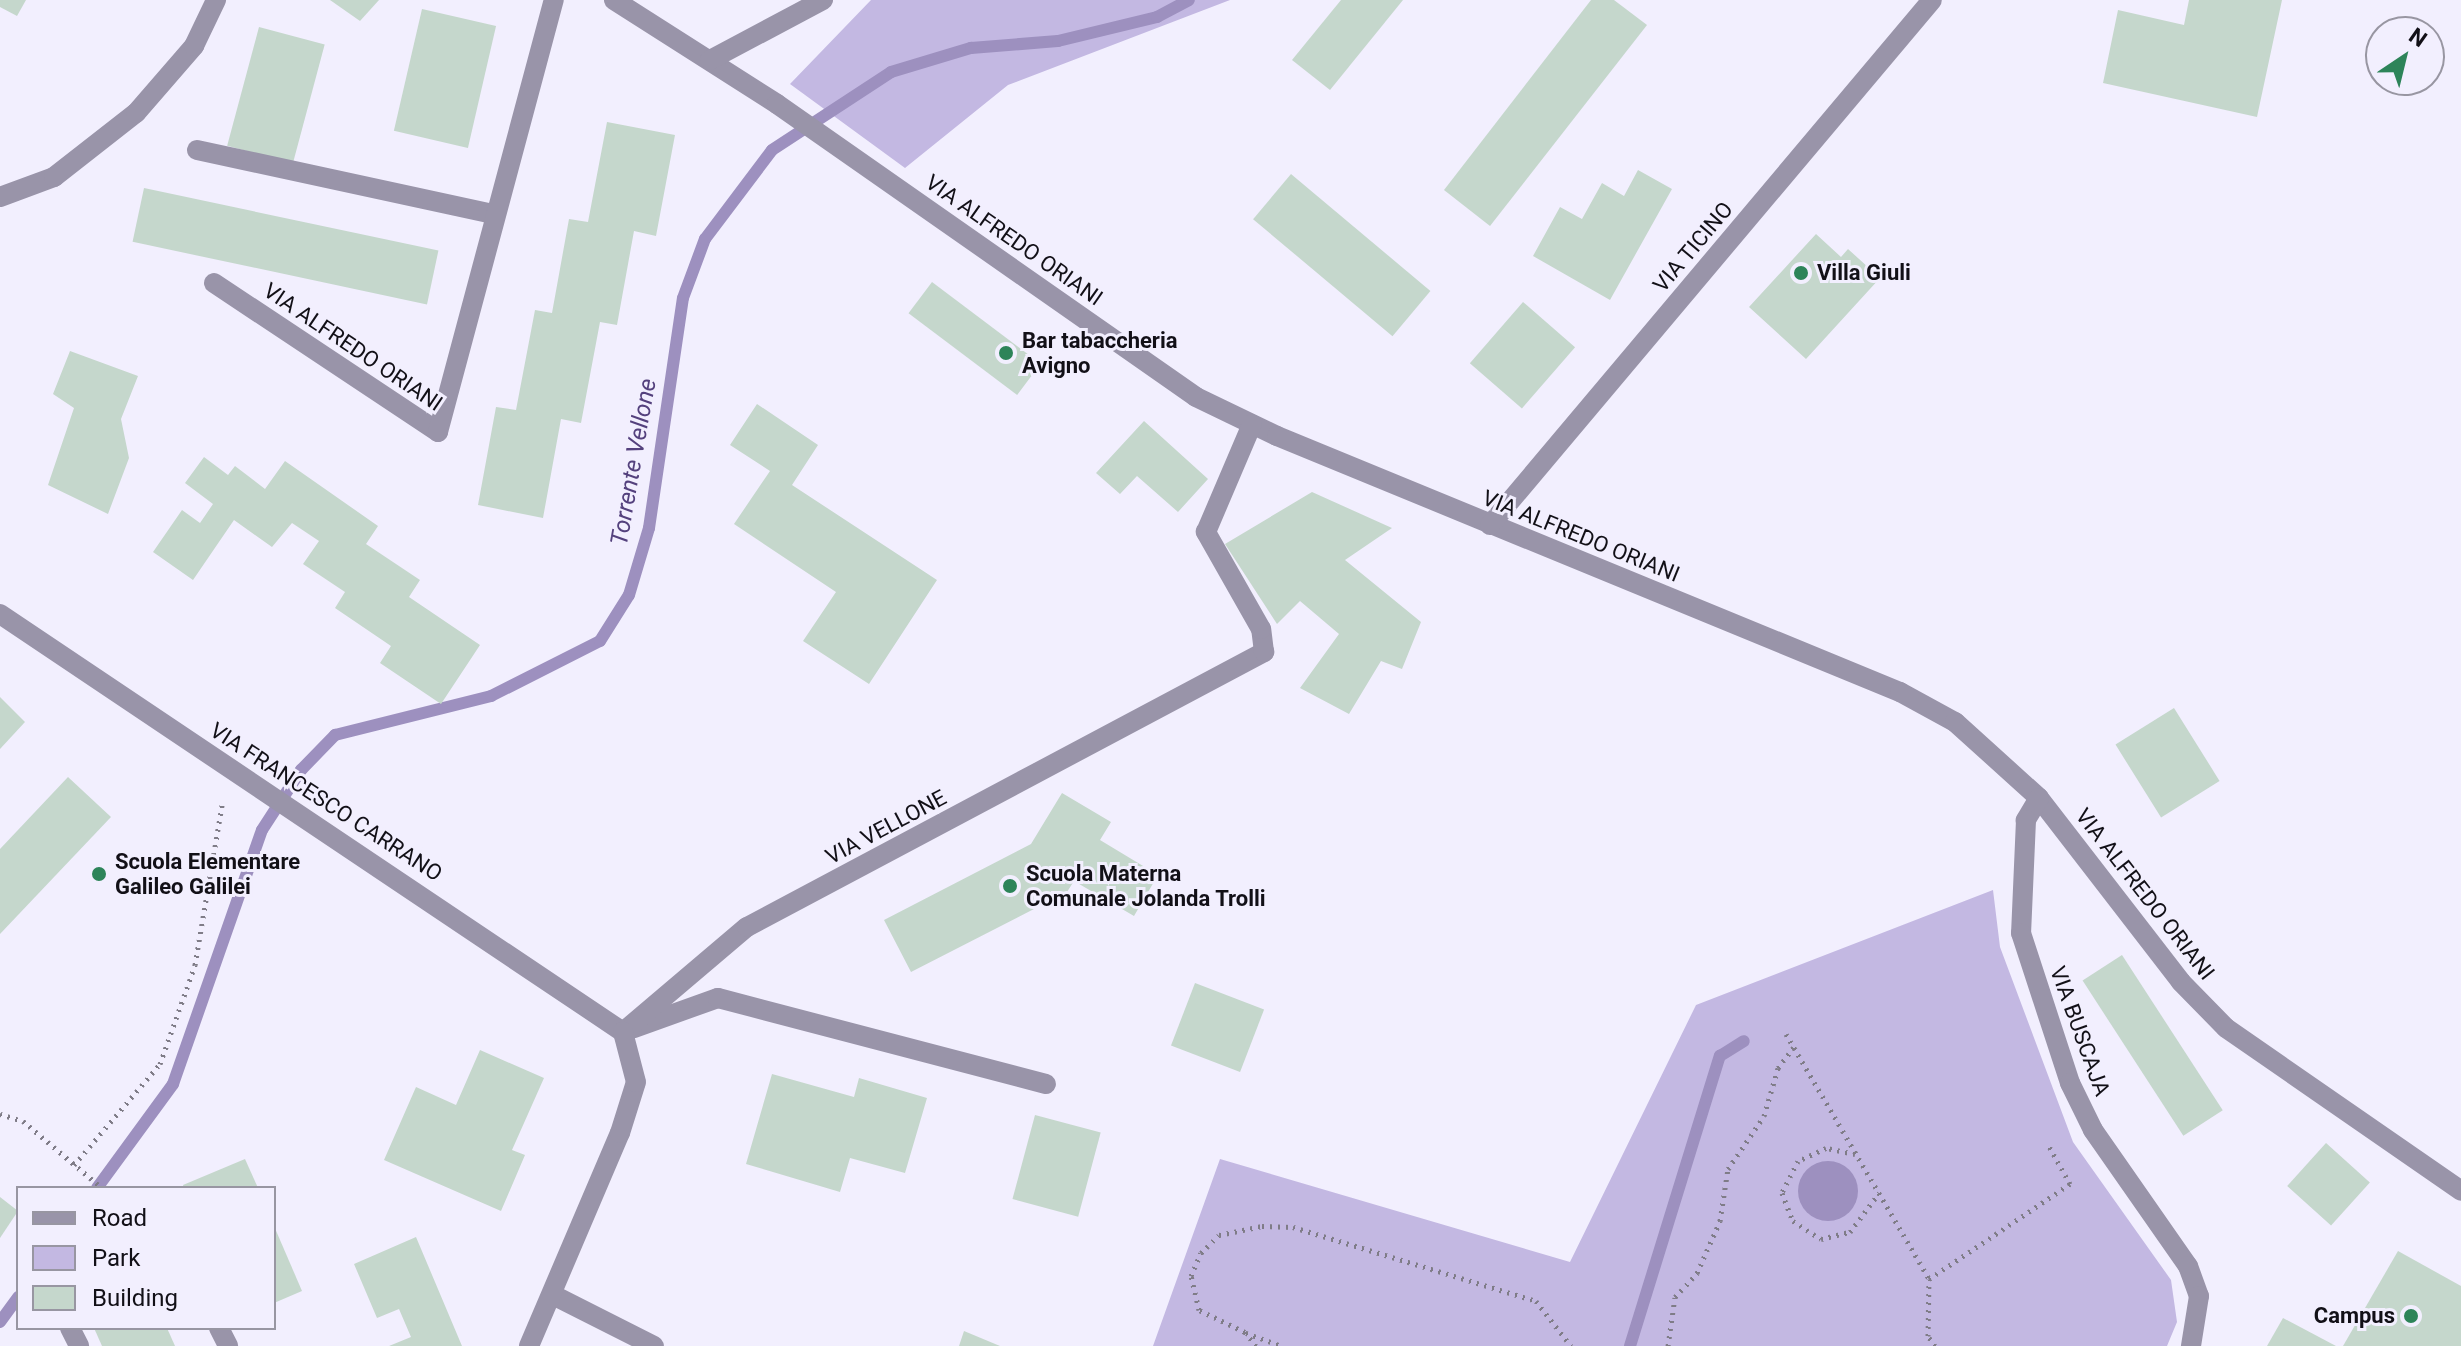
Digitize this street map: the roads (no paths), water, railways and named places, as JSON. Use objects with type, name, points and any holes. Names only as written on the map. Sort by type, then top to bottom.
[{"type":"street","points":[[0,197],[54,177],[136,113],[194,46],[216,0]]},
{"type":"street","name":"VIA ALFREDO ORIANI","points":[[214,283],[438,432],[494,214],[554,0]]},
{"type":"street","name":"VIA ALFREDO ORIANI","points":[[614,0],[777,104],[1196,397],[1252,424],[1490,525],[1900,692],[1955,722],[2039,798],[2181,982],[2226,1028],[2461,1191]]},
{"type":"street","points":[[710,60],[823,0]]},
{"type":"street","name":"VIA TICINO","points":[[1490,525],[1932,0]]},
{"type":"street","points":[[197,150],[494,214]]},
{"type":"street","name":"VIA VELLONE","points":[[623,1032],[747,927],[1264,652],[1261,629],[1206,532],[1252,424]]},
{"type":"street","name":"VIA FRANCESCO CARRANO","points":[[0,614],[623,1032]]},
{"type":"street","name":"VIA BUSCAJA","points":[[2039,798],[2026,820],[2021,933],[2070,1083],[2093,1130],[2188,1266],[2199,1296],[2199,1323],[2191,1346]]},
{"type":"street","points":[[529,1346],[553,1295],[636,1082],[623,1032],[718,998],[1046,1084]]},
{"type":"street","points":[[553,1295],[654,1346]]},
{"type":"waterway","name":"Torrente Vellone","points":[[98,1186],[173,1084],[262,830],[301,770],[335,735],[491,696],[600,641],[629,595],[649,528],[683,298],[705,239],[772,150],[891,72],[971,48],[1058,41],[1157,17],[1189,0]]},
{"type":"waterway","points":[[1630,1346],[1720,1056],[1744,1041]]},
{"type":"waterway","name":"Torrente Vellone","points":[[0,1322],[16,1300]]},
{"type":"place","name":"Villa Giuli","points":[[1801,273]]},
{"type":"place","name":"Bar tabaccheria Avigno","points":[[1006,353]]},
{"type":"place","name":"Scuola Elementare Galileo Galilei","points":[[99,874]]},
{"type":"place","name":"Scuola Materna Comunale Jolanda Trolli","points":[[1010,886]]},
{"type":"place","name":"Campus","points":[[2411,1316]]}]
